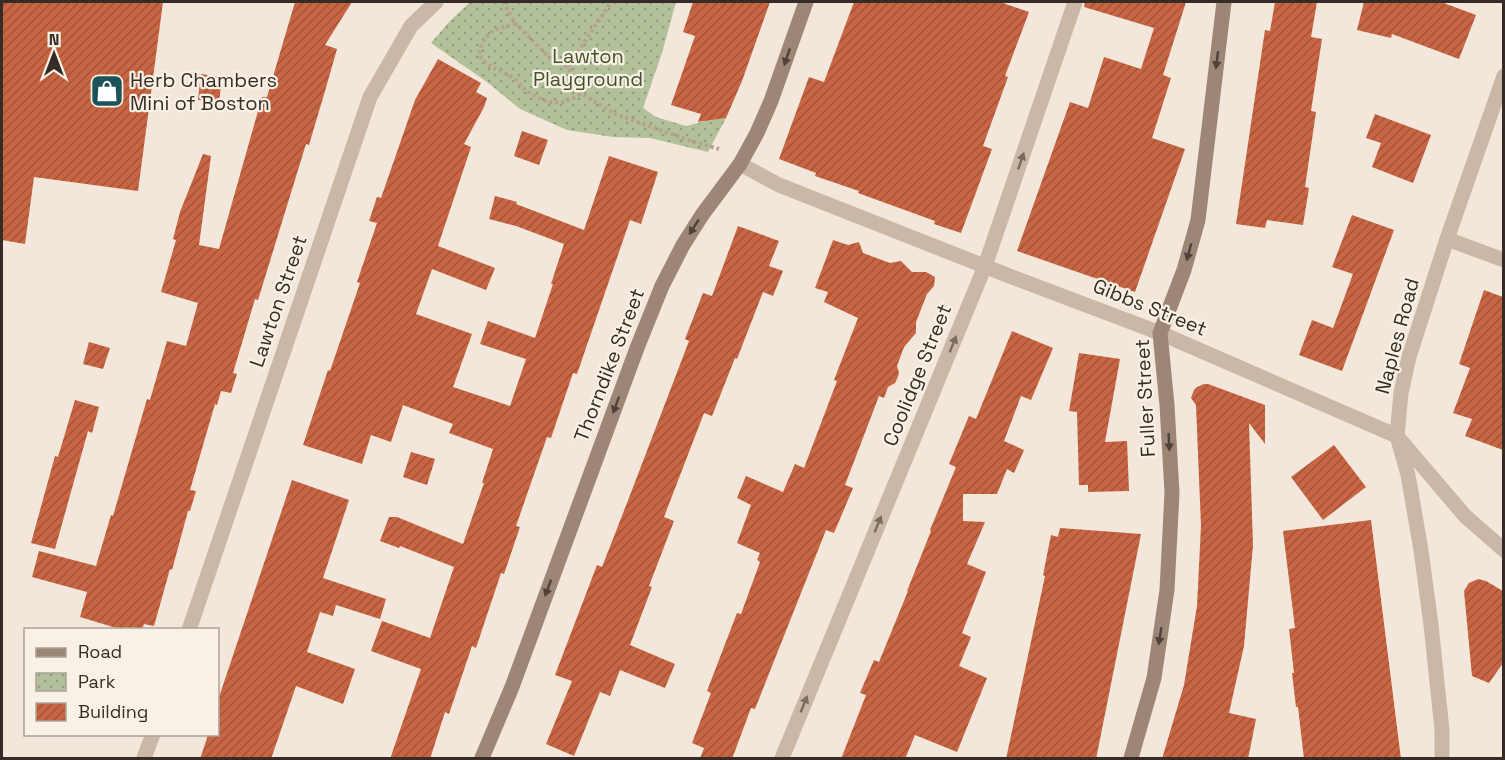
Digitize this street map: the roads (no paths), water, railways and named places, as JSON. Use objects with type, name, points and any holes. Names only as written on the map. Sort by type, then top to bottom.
[{"type":"street","name":"Lawton Street","points":[[190,628],[370,98],[411,26],[436,2]]},
{"type":"street","name":"Thorndike Street","points":[[482,759],[512,687],[662,286],[683,244],[740,164],[757,133],[771,101],[806,2]]},
{"type":"street","name":"Coolidge Street","points":[[782,759],[985,266],[1075,2]]},
{"type":"street","name":"Fuller Street","points":[[1131,759],[1154,678],[1167,590],[1172,493],[1160,333],[1185,270],[1198,220],[1224,2]]},
{"type":"street","name":"Naples Road","points":[[1442,759],[1442,730],[1423,561],[1408,475],[1397,436],[1401,393],[1409,357],[1503,76]]},
{"type":"street","name":"Gibbs Street","points":[[740,164],[779,185],[1160,333],[1397,436],[1465,516],[1503,550]]},
{"type":"street","points":[[1447,239],[1503,260]]},
{"type":"street","points":[[144,759],[153,736]]},
{"type":"place","name":"Herb Chambers Mini of Boston","points":[[107,91]]},
{"type":"park label","name":"Lawton Playground","points":[[588,68]]}]
